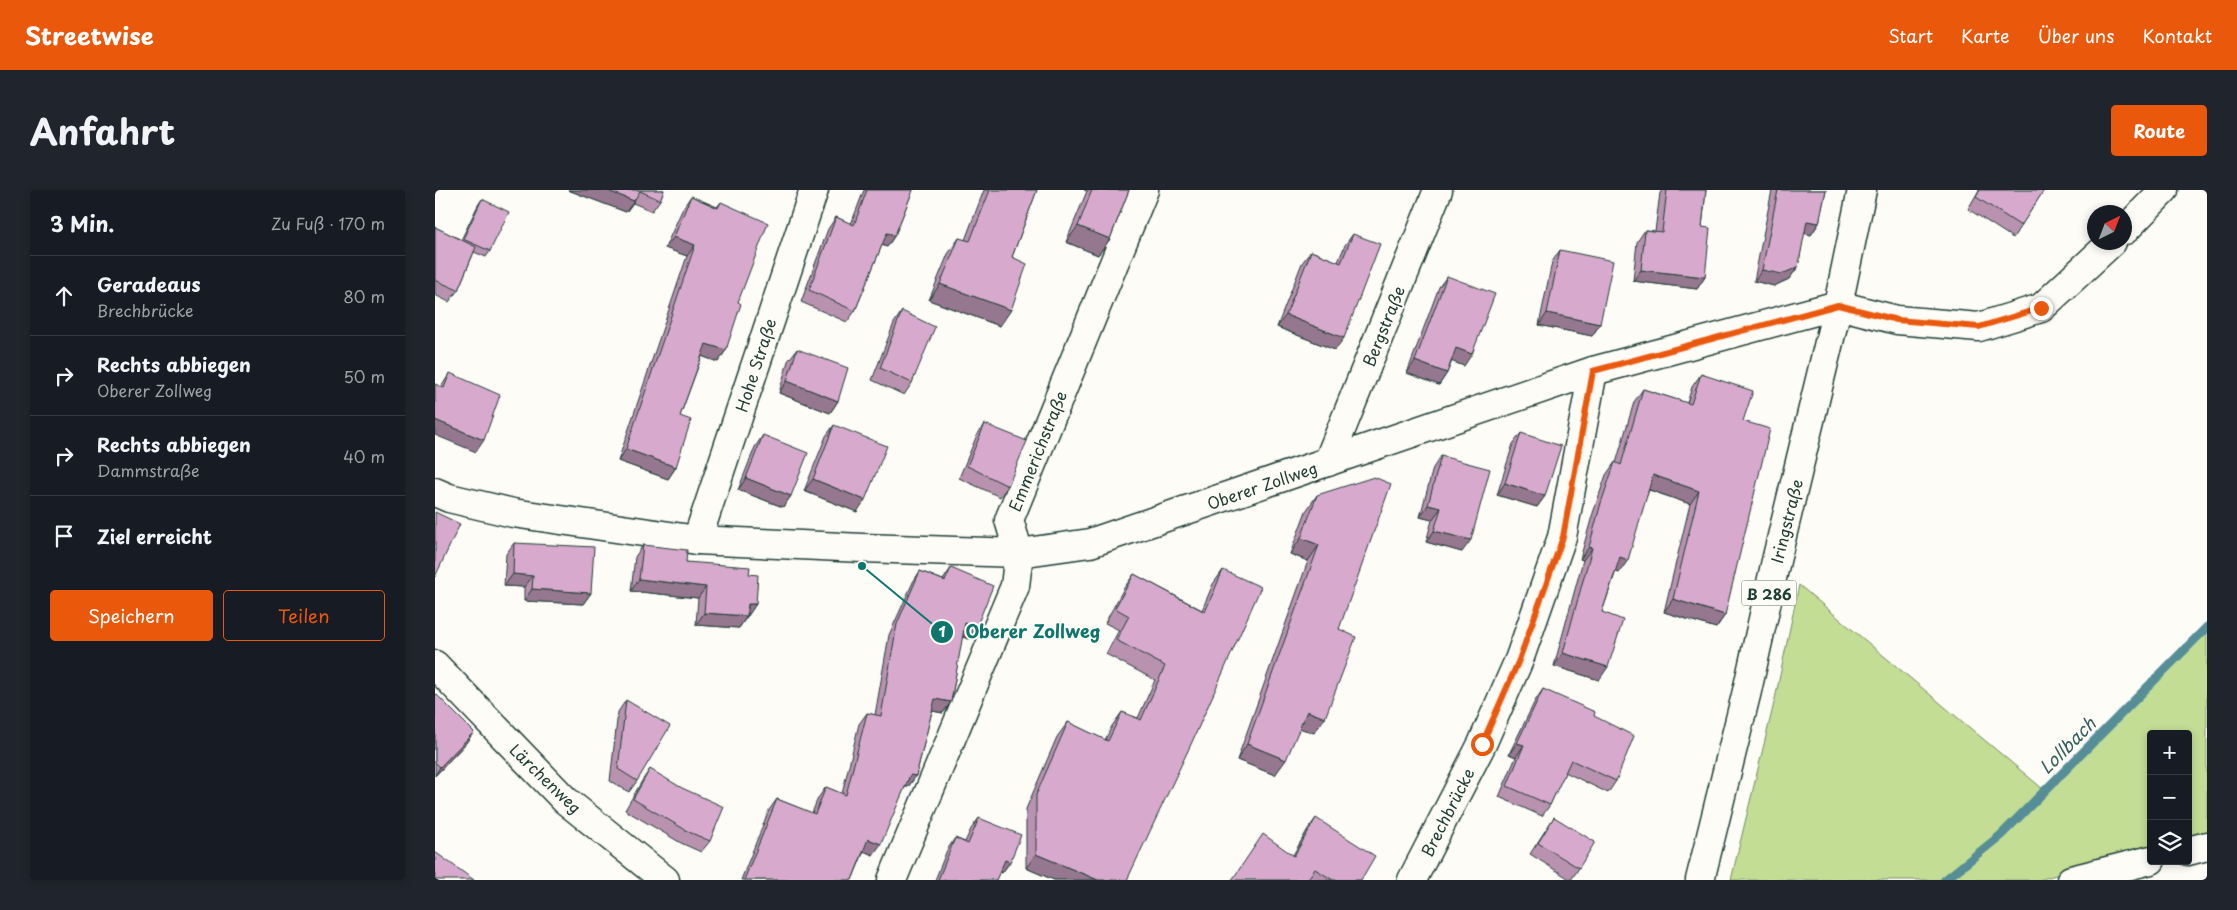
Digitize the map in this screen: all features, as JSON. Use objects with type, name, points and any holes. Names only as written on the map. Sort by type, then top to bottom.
[{"type":"street","name":"Emmerichstraße","points":[[892,880],[1015,586],[1019,553],[1009,520],[1144,190]]},
{"type":"street","name":"Bergstraße","points":[[1328,462],[1438,190]]},
{"type":"street","name":"Iringstraße","points":[[1700,880],[1747,691],[1777,556],[1838,305],[1862,190]]},
{"type":"street","points":[[2132,223],[2164,190]]},
{"type":"street","name":"Hohe Straße","points":[[697,540],[805,193]]},
{"type":"street","points":[[1838,305],[1897,320],[1979,327],[2041,308],[2103,250]]},
{"type":"street","name":"Oberer Zollweg","points":[[435,492],[449,498],[513,513],[697,540],[1019,553],[1090,543],[1593,371],[1838,305]]},
{"type":"street","name":"Brechbrücke","points":[[1412,880],[1482,744],[1519,660],[1563,537],[1593,371]]},
{"type":"street","name":"Lärchenweg","points":[[435,665],[565,800],[665,880]]},
{"type":"street","points":[[2192,850],[2207,846]]},
{"type":"street","points":[[2071,880],[2147,861]]},
{"type":"green space","points":[[1799,585],[2043,789],[1999,833],[1939,880],[1731,880],[1775,699]]},
{"type":"green space","points":[[2207,627],[2207,832],[2192,836],[2192,730],[2147,730],[2147,848],[2039,880],[1945,880],[2001,835]]},
{"type":"building","points":[[606,190],[664,190],[660,200],[640,191],[634,201]]},
{"type":"building","points":[[867,190],[913,190],[895,235],[887,233],[855,311],[809,290],[836,217],[854,225]]},
{"type":"building","points":[[990,190],[1037,190],[1012,257],[1027,264],[1011,310],[940,284],[959,238],[970,241]]},
{"type":"building","points":[[1092,190],[1129,190],[1110,239],[1078,226]]},
{"type":"building","points":[[1667,190],[1706,190],[1702,227],[1710,228],[1705,277],[1641,270],[1645,230],[1662,232]]},
{"type":"building","points":[[1778,190],[1826,190],[1819,223],[1807,221],[1798,267],[1782,274],[1762,270]]},
{"type":"building","points":[[1980,190],[2044,190],[2021,226],[1976,197]]},
{"type":"building","points":[[691,196],[718,208],[721,202],[768,223],[738,302],[741,304],[726,350],[706,344],[680,416],[691,420],[676,467],[626,449],[695,245],[674,237]]},
{"type":"building","points":[[482,199],[509,212],[490,251],[463,239]]},
{"type":"building","points":[[435,227],[476,247],[458,290],[435,280]]},
{"type":"building","points":[[1353,234],[1380,244],[1344,338],[1286,315],[1311,251],[1341,263]]},
{"type":"building","points":[[1560,250],[1613,261],[1600,324],[1547,313]]},
{"type":"building","points":[[1447,276],[1495,294],[1472,354],[1456,348],[1447,373],[1415,361]]},
{"type":"building","points":[[902,311],[935,327],[912,383],[880,368]]},
{"type":"building","points":[[797,349],[848,368],[838,401],[787,381]]},
{"type":"building","points":[[450,373],[500,395],[484,440],[435,420],[435,384],[444,388]]},
{"type":"building","points":[[1701,374],[1753,391],[1743,421],[1770,429],[1725,615],[1673,599],[1699,491],[1653,475],[1628,560],[1620,557],[1602,612],[1623,620],[1608,667],[1563,653],[1592,548],[1589,547],[1601,503],[1615,462],[1621,465],[1643,389],[1691,404]]},
{"type":"building","points":[[985,424],[1027,441],[1008,486],[967,466]]},
{"type":"building","points":[[834,425],[887,446],[865,500],[813,479]]},
{"type":"building","points":[[1521,433],[1561,446],[1545,496],[1505,483]]},
{"type":"building","points":[[763,435],[808,453],[791,496],[746,478]]},
{"type":"building","points":[[1441,456],[1490,469],[1471,540],[1434,531],[1441,508],[1428,505]]},
{"type":"building","points":[[1374,477],[1391,484],[1339,629],[1356,637],[1325,718],[1307,711],[1286,760],[1247,744],[1319,545],[1301,538],[1317,495]]},
{"type":"building","points":[[435,512],[460,524],[435,577]]},
{"type":"building","points":[[514,543],[594,547],[591,593],[532,589],[533,576],[513,574]]},
{"type":"building","points":[[643,545],[687,550],[686,562],[750,567],[749,574],[758,575],[756,604],[748,604],[747,616],[704,613],[706,587],[639,579]]},
{"type":"building","points":[[951,568],[993,586],[976,628],[965,623],[951,702],[935,699],[916,776],[910,775],[881,844],[868,839],[852,880],[744,880],[777,799],[815,814],[826,787],[846,795],[867,713],[881,716],[897,624],[920,571],[945,581]]},
{"type":"building","points":[[1223,570],[1261,587],[1192,742],[1127,880],[1098,880],[1036,854],[1036,795],[1068,722],[1108,741],[1122,712],[1141,720],[1165,666],[1116,640],[1129,616],[1115,608],[1134,574],[1205,612]]},
{"type":"building","points":[[1543,689],[1595,712],[1594,716],[1634,736],[1616,781],[1571,760],[1550,805],[1507,786],[1524,745],[1517,743]]},
{"type":"building","points":[[435,694],[474,732],[440,767],[435,762]]},
{"type":"building","points":[[626,700],[670,726],[637,781],[618,769]]},
{"type":"building","points":[[650,769],[682,788],[724,807],[710,841],[689,832],[633,799]]},
{"type":"building","points":[[1554,817],[1595,842],[1579,868],[1538,843]]},
{"type":"building","points":[[979,818],[1021,835],[1010,862],[1005,860],[996,880],[938,880],[955,838],[968,844]]},
{"type":"building","points":[[1316,818],[1375,856],[1361,880],[1333,880],[1315,869],[1307,880],[1232,880],[1263,834],[1294,856]]},
{"type":"building","points":[[435,852],[474,880],[435,880]]},
{"type":"waterway","name":"Lollbach","points":[[1945,880],[2001,835],[2207,627]]},
{"type":"place","name":"Oberer Zollweg","points":[[862,566]]},
{"type":"route","points":[[1482,744],[1519,660],[1563,537],[1593,371],[1838,305],[1897,320],[1979,327],[2041,308]]}]
